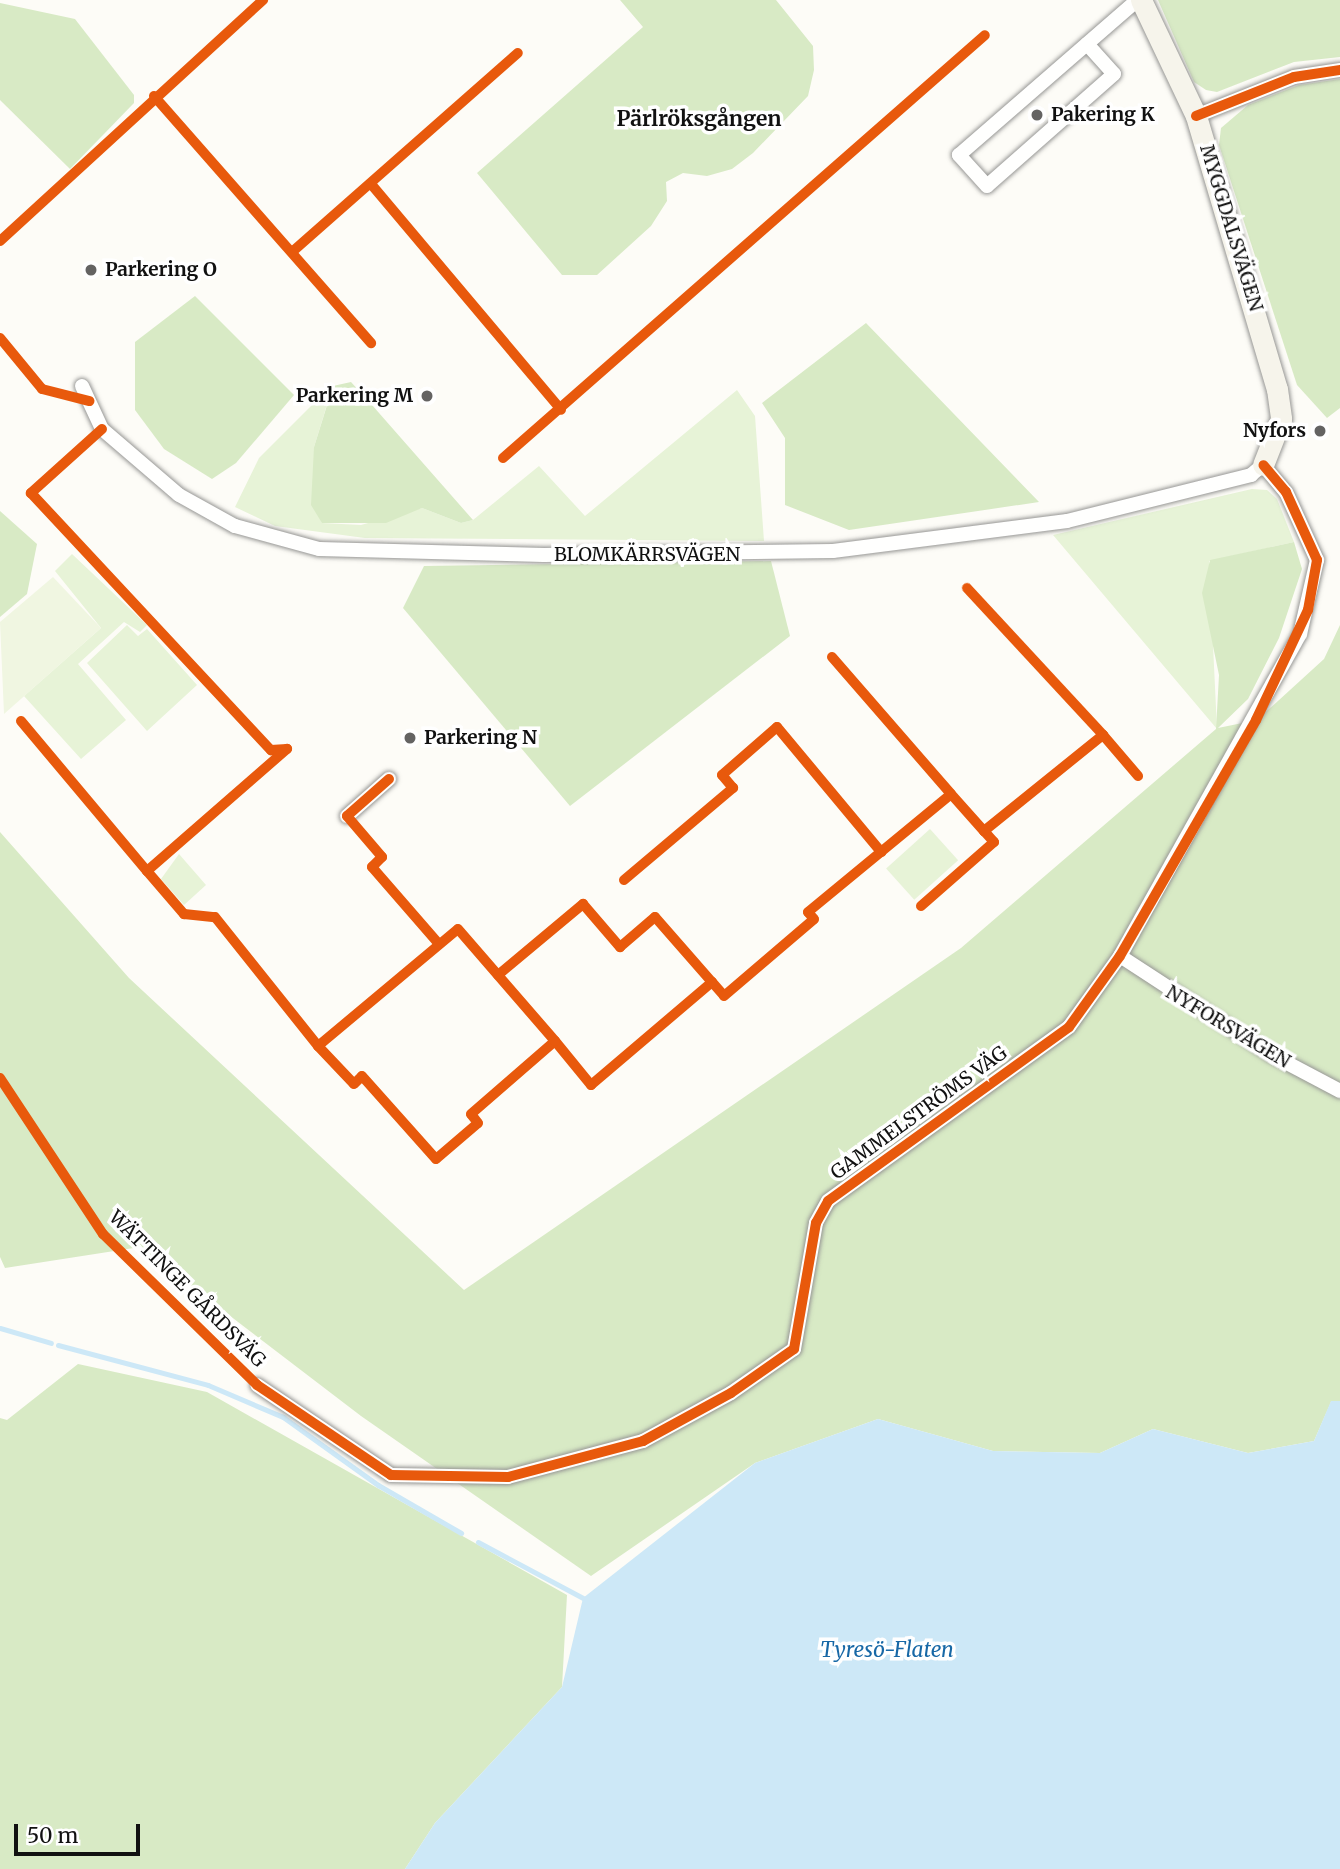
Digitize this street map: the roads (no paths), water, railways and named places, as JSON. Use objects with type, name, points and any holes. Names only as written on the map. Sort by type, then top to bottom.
[{"type":"street","points":[[1087,44],[1114,75],[987,186],[959,155],[1087,44],[1139,0]]},
{"type":"street","name":"MYGGDALSVÄGEN","points":[[1139,0],[1196,116],[1278,390],[1281,419],[1263,465]]},
{"type":"street","points":[[1196,116],[1294,77],[1340,69]]},
{"type":"street","name":"BLOMKÄRRSVÄGEN","points":[[82,386],[102,429],[179,495],[280,541],[358,552],[833,551],[1067,521],[1251,475],[1263,465]]},
{"type":"street","name":"GAMMELSTRÖMS VÄG","points":[[257,1385],[391,1475],[508,1477],[643,1441],[731,1393],[793,1349],[816,1223],[828,1201],[1069,1027],[1120,956],[1300,634],[1317,560],[1286,492],[1263,465]]},
{"type":"street","points":[[347,816],[389,779]]},
{"type":"street","name":"NYFORSVÄGEN","points":[[1120,956],[1260,1048],[1340,1091]]},
{"type":"water","name":"Tyresö-Flaten","points":[[1331,1401],[1340,1401],[1340,1869],[405,1869],[435,1823],[562,1687],[583,1598],[755,1463],[878,1419],[993,1451],[1100,1453],[1153,1429],[1248,1453],[1314,1441]]},
{"type":"waterway","points":[[0,1328],[51,1343]]},
{"type":"waterway","points":[[58,1345],[208,1385],[283,1417],[378,1485],[461,1533]]},
{"type":"waterway","points":[[478,1542],[583,1598]]},
{"type":"place","name":"Pakering K","points":[[1037,115]]},
{"type":"place","name":"Parkering O","points":[[91,270]]},
{"type":"place","name":"Parkering M","points":[[427,396]]},
{"type":"place","name":"Nyfors","points":[[1320,431]]},
{"type":"place","name":"Parkering N","points":[[410,738]]},
{"type":"district","name":"Pärlröksgången","points":[[699,119]]}]
